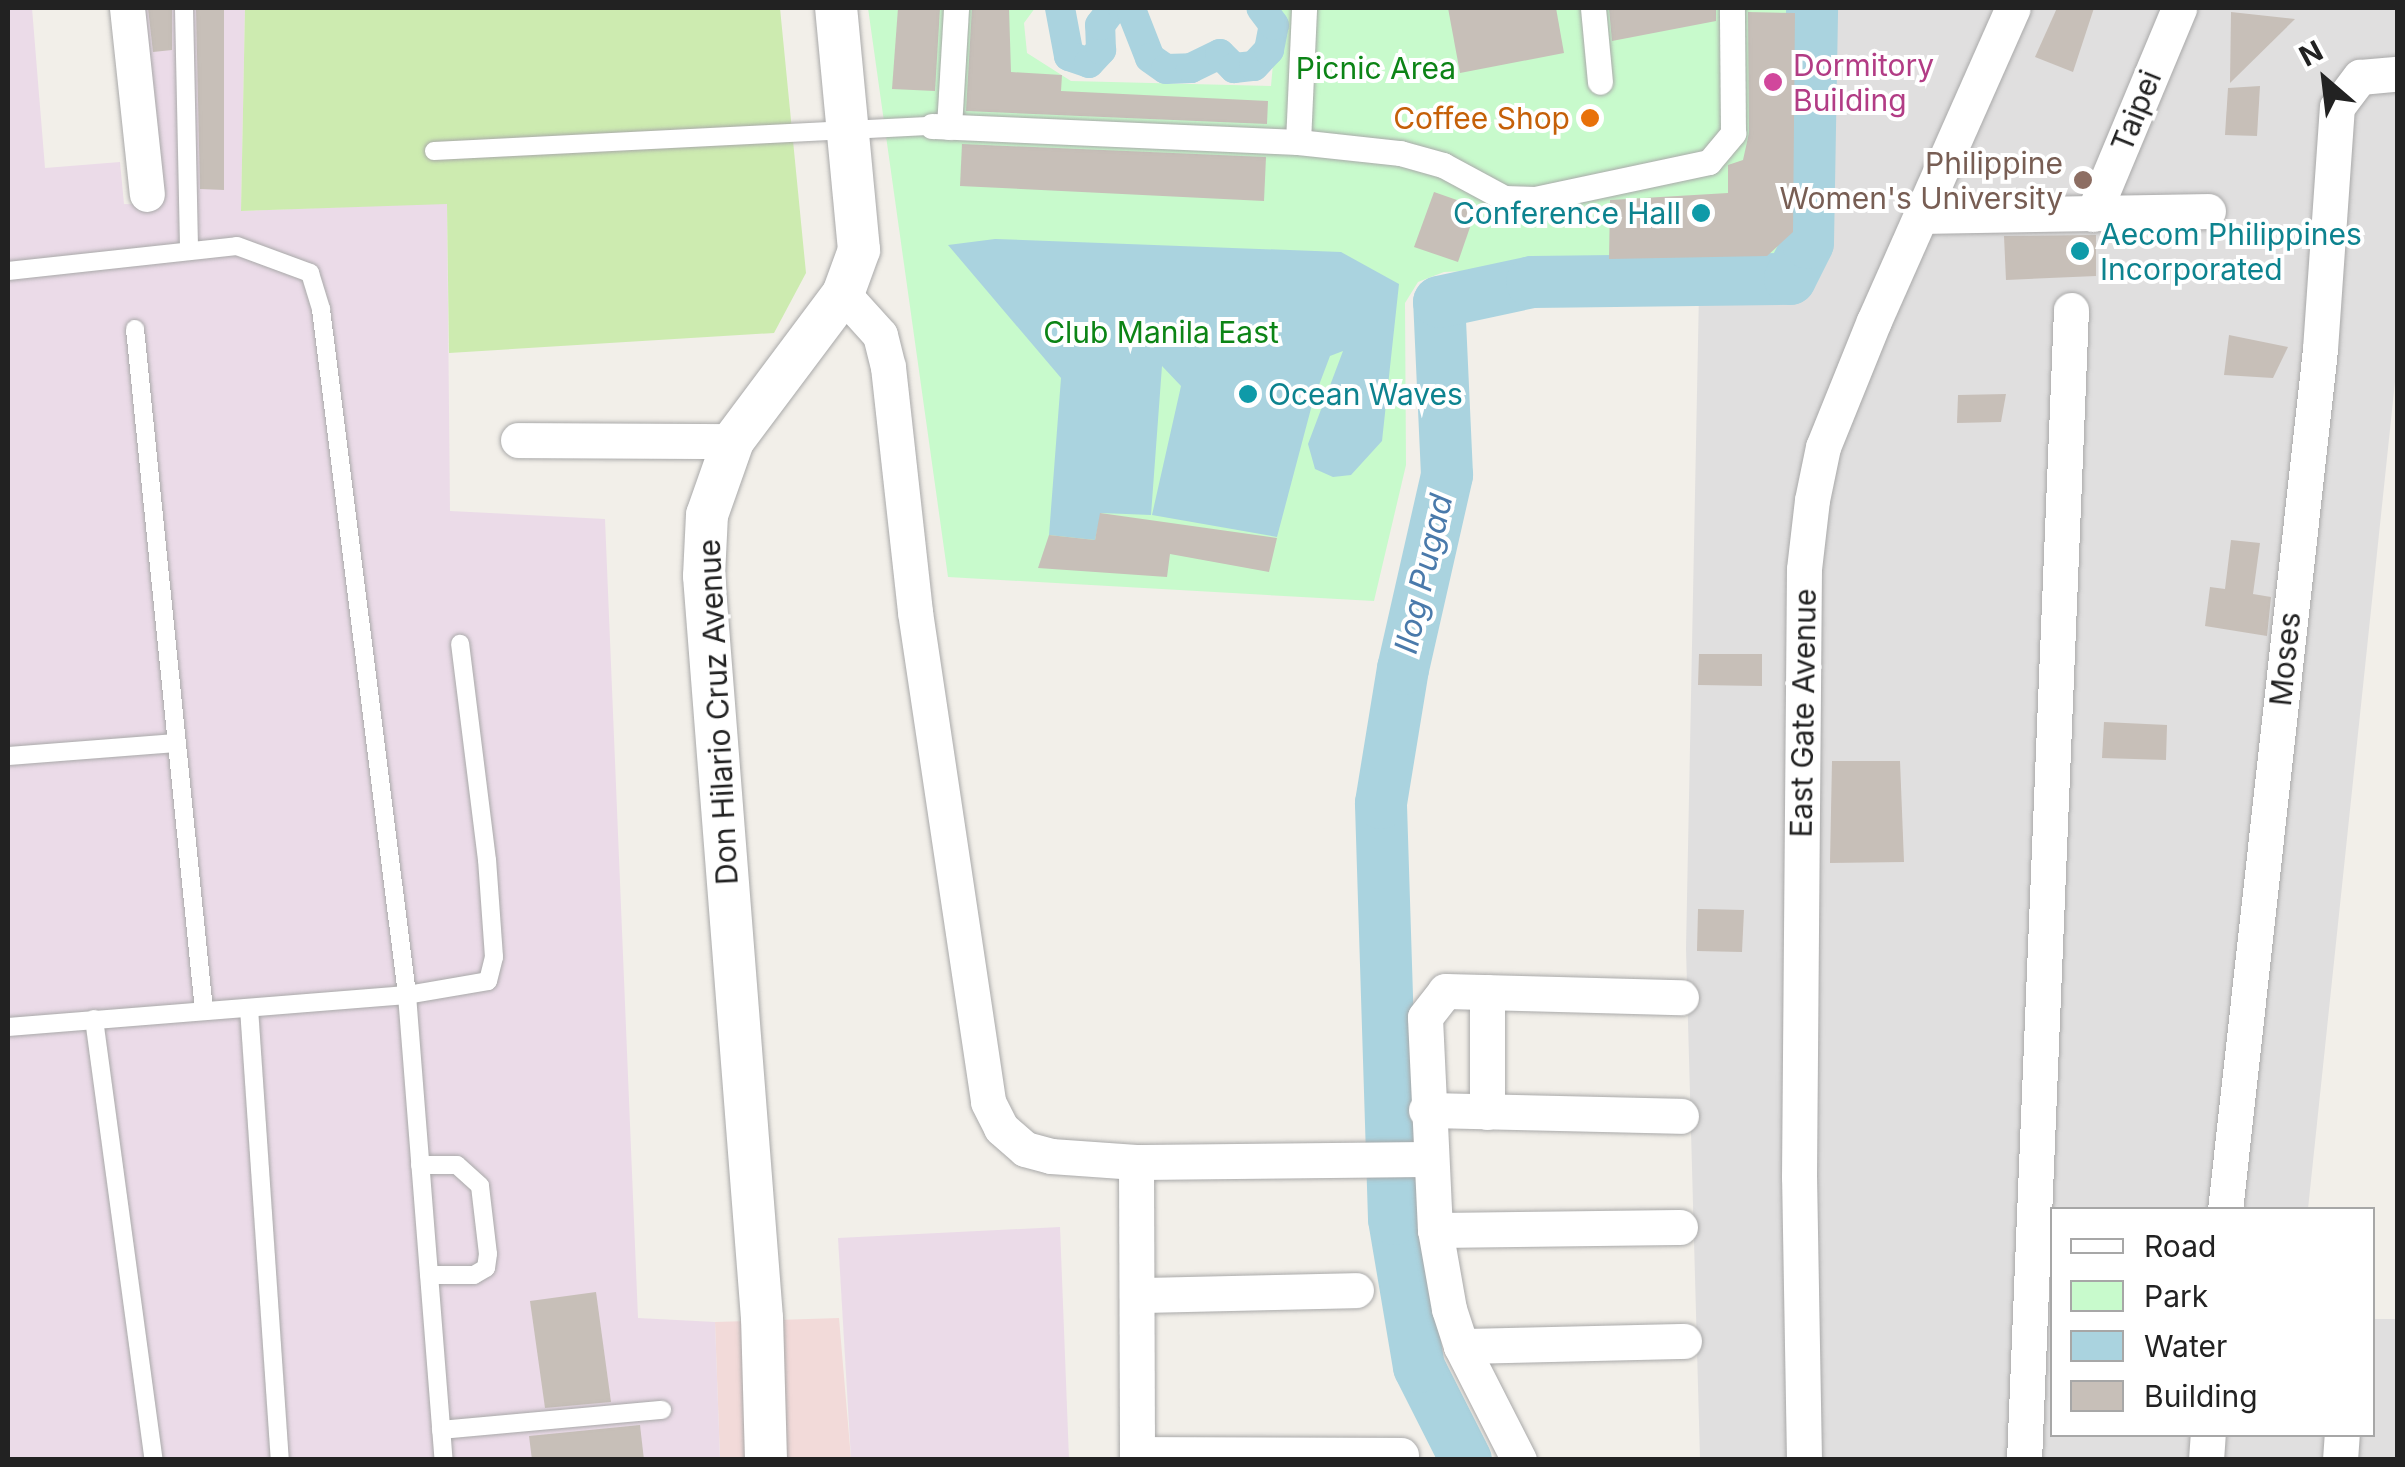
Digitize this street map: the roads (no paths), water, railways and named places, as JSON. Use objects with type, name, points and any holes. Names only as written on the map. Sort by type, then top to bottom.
[{"type":"street","points":[[128,8],[147,194]]},
{"type":"street","name":"Don Hilario Cruz Avenue","points":[[766,1460],[762,1318],[704,576],[707,515],[733,441],[843,294],[859,250],[836,8]]},
{"type":"street","points":[[956,8],[940,126],[1298,142],[1400,153],[1443,165],[1504,198],[1535,199],[1709,162],[1733,133],[1732,8]]},
{"type":"street","points":[[1298,142],[1304,8]]},
{"type":"street","points":[[1593,8],[1600,82]]},
{"type":"street","name":"East Gate Avenue","points":[[1804,1460],[1799,1158],[1804,569],[1823,447],[2013,8]]},
{"type":"street","name":"Taipei","points":[[2094,214],[2178,8]]},
{"type":"street","name":"Moses","points":[[2225,1207],[2320,349],[2337,108],[2360,77],[2398,74]]},
{"type":"street","points":[[1922,216],[2208,212]]},
{"type":"street","points":[[843,294],[880,335],[888,368],[916,612],[988,1102],[1001,1128],[1024,1149],[1136,1162],[1416,1160]]},
{"type":"street","points":[[2024,1460],[2071,310]]},
{"type":"street","points":[[518,440],[733,441]]},
{"type":"street","points":[[1519,1460],[1461,1346],[1416,1160],[1426,1110],[1425,1018],[1434,1000],[1445,991],[1681,997]]},
{"type":"street","points":[[1487,992],[1487,1112]]},
{"type":"street","points":[[1426,1110],[1681,1116]]},
{"type":"street","points":[[1136,1162],[1137,1457],[1401,1455]]},
{"type":"street","points":[[1434,1230],[1680,1228]]},
{"type":"street","points":[[1138,1295],[1356,1290]]},
{"type":"street","points":[[1461,1346],[1684,1340]]},
{"type":"lane","points":[[184,8],[189,251]]},
{"type":"lane","points":[[434,152],[940,126]]},
{"type":"lane","points":[[8,271],[237,246],[282,258],[310,273],[321,309],[406,995],[444,1460]]},
{"type":"lane","points":[[135,328],[204,1011]]},
{"type":"lane","points":[[8,1024],[406,995],[488,981],[494,958],[460,644]]},
{"type":"lane","points":[[8,756],[176,744]]},
{"type":"lane","points":[[249,1008],[280,1460]]},
{"type":"lane","points":[[94,1020],[154,1460]]},
{"type":"lane","points":[[420,1164],[457,1166],[480,1186],[488,1254],[486,1268],[474,1276],[428,1275]]},
{"type":"lane","points":[[441,1430],[662,1410]]},
{"type":"water","name":"Ocean Waves","points":[[995,239],[1341,252],[1399,284],[1382,441],[1351,475],[1333,477],[1315,469],[1308,444],[1343,351],[1330,356],[1313,401],[1277,537],[1152,515],[1181,386],[1162,366],[1151,515],[1101,513],[1095,540],[1049,535],[1061,378],[948,245]]},
{"type":"waterway","points":[[1060,8],[1069,56],[1089,63],[1101,50],[1100,25],[1113,8]]},
{"type":"waterway","points":[[1123,8],[1132,12],[1150,58],[1166,69],[1191,68],[1220,54],[1234,68],[1254,66],[1269,50],[1274,25],[1261,8]]},
{"type":"waterway","name":"Ilog Pugad","points":[[1466,1460],[1419,1367],[1394,1219],[1381,803],[1403,669],[1447,475],[1439,302],[1532,282],[1790,279],[1808,243],[1812,8]]},
{"type":"place","name":"Dormitory Building","points":[[1773,82]]},
{"type":"place","name":"Coffee Shop","points":[[1590,118]]},
{"type":"place","name":"Philippine Women's University","points":[[2083,180]]},
{"type":"place","name":"Conference Hall","points":[[1701,213]]},
{"type":"place","name":"Aecom Philippines Incorporated","points":[[2080,251]]},
{"type":"place","name":"Ocean Waves","points":[[1248,394]]},
{"type":"park label","name":"Picnic Area","points":[[1376,68]]},
{"type":"park label","name":"Club Manila East","points":[[1161,332]]}]
